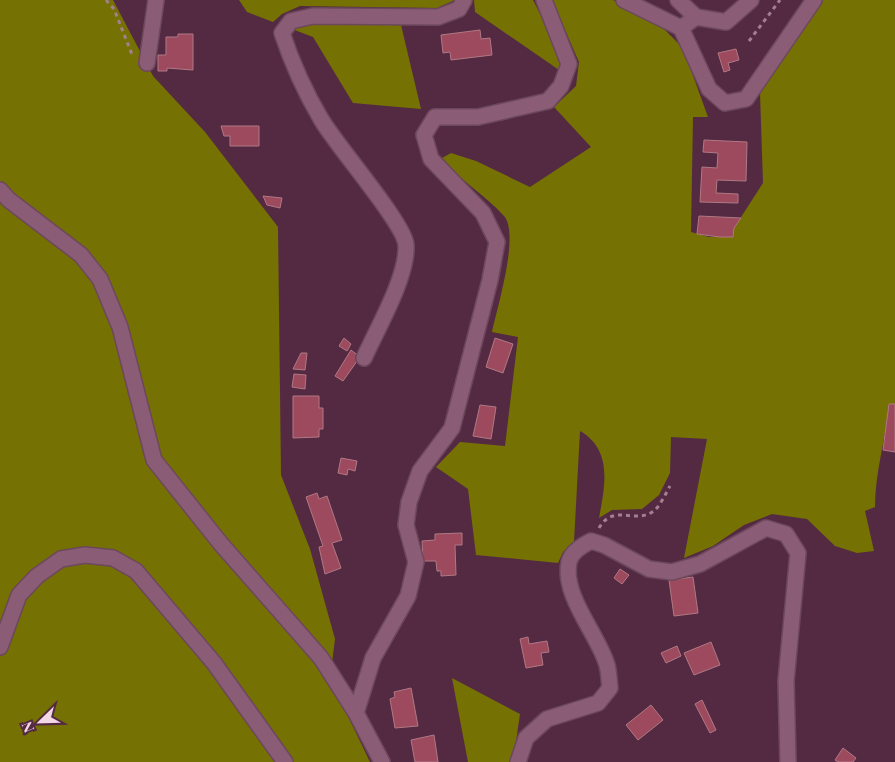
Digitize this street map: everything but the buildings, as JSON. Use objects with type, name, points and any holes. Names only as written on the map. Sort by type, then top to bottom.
[{"type":"street","points":[[147,63],[156,0]]},
{"type":"street","points":[[364,358],[401,279],[406,244],[393,220],[322,121],[292,64],[282,33],[291,21],[314,16],[438,17],[459,9],[464,0]]},
{"type":"street","points":[[356,714],[372,658],[408,596],[416,562],[406,525],[409,502],[420,471],[452,428],[490,280],[497,242],[484,213],[431,160],[424,135],[436,116],[478,117],[548,101],[561,86],[569,64],[544,0]]},
{"type":"street","points":[[624,0],[681,28],[709,90],[725,103],[746,99],[814,0]]},
{"type":"street","points":[[678,0],[696,17],[726,22],[751,0]]},
{"type":"street","points":[[681,28],[696,17]]},
{"type":"street","points":[[0,190],[9,200],[81,255],[100,279],[120,327],[154,460],[221,544],[321,658],[356,714],[382,762]]},
{"type":"street","points":[[518,762],[526,738],[547,719],[598,703],[610,688],[607,665],[580,612],[569,580],[569,560],[580,547],[591,541],[604,545],[649,569],[672,572],[700,564],[766,528],[786,534],[798,553],[786,681],[788,762]]},
{"type":"street","points":[[0,647],[19,595],[37,576],[61,559],[85,555],[113,558],[136,571],[214,663],[285,762]]},
{"type":"path","points":[[106,0],[114,10],[131,56],[147,63]]},
{"type":"path","points":[[749,41],[780,0]]},
{"type":"path","points":[[591,541],[604,519],[618,514],[638,517],[655,510],[670,486]]},
{"type":"shaded area","points":[[0,0],[113,0],[153,76],[205,132],[278,227],[281,475],[310,549],[335,639],[330,679],[370,762],[0,762]]},
{"type":"shaded area","points":[[239,0],[455,0],[437,8],[300,6],[282,14],[273,22],[247,12]]},
{"type":"shaded area","points":[[474,0],[533,0],[552,37],[562,72],[475,12]]},
{"type":"shaded area","points":[[552,0],[613,0],[658,23],[683,48],[708,117],[693,117],[691,232],[709,237],[733,236],[734,228],[763,183],[760,93],[822,0],[895,0],[895,404],[889,404],[875,494],[875,507],[865,511],[874,551],[857,553],[835,546],[807,519],[772,514],[744,525],[713,546],[684,558],[707,439],[671,437],[670,473],[659,495],[642,509],[612,510],[599,518],[604,481],[602,458],[598,448],[591,439],[580,431],[574,542],[563,552],[558,563],[476,555],[468,489],[436,467],[460,442],[505,446],[518,337],[492,332],[506,272],[510,238],[504,216],[442,158],[451,153],[476,161],[530,187],[591,147],[554,107],[576,86],[579,62]]},
{"type":"shaded area","points":[[314,20],[401,25],[421,109],[353,103],[313,37],[292,29]]},
{"type":"shaded area","points":[[452,678],[520,714],[513,762],[468,762]]}]
